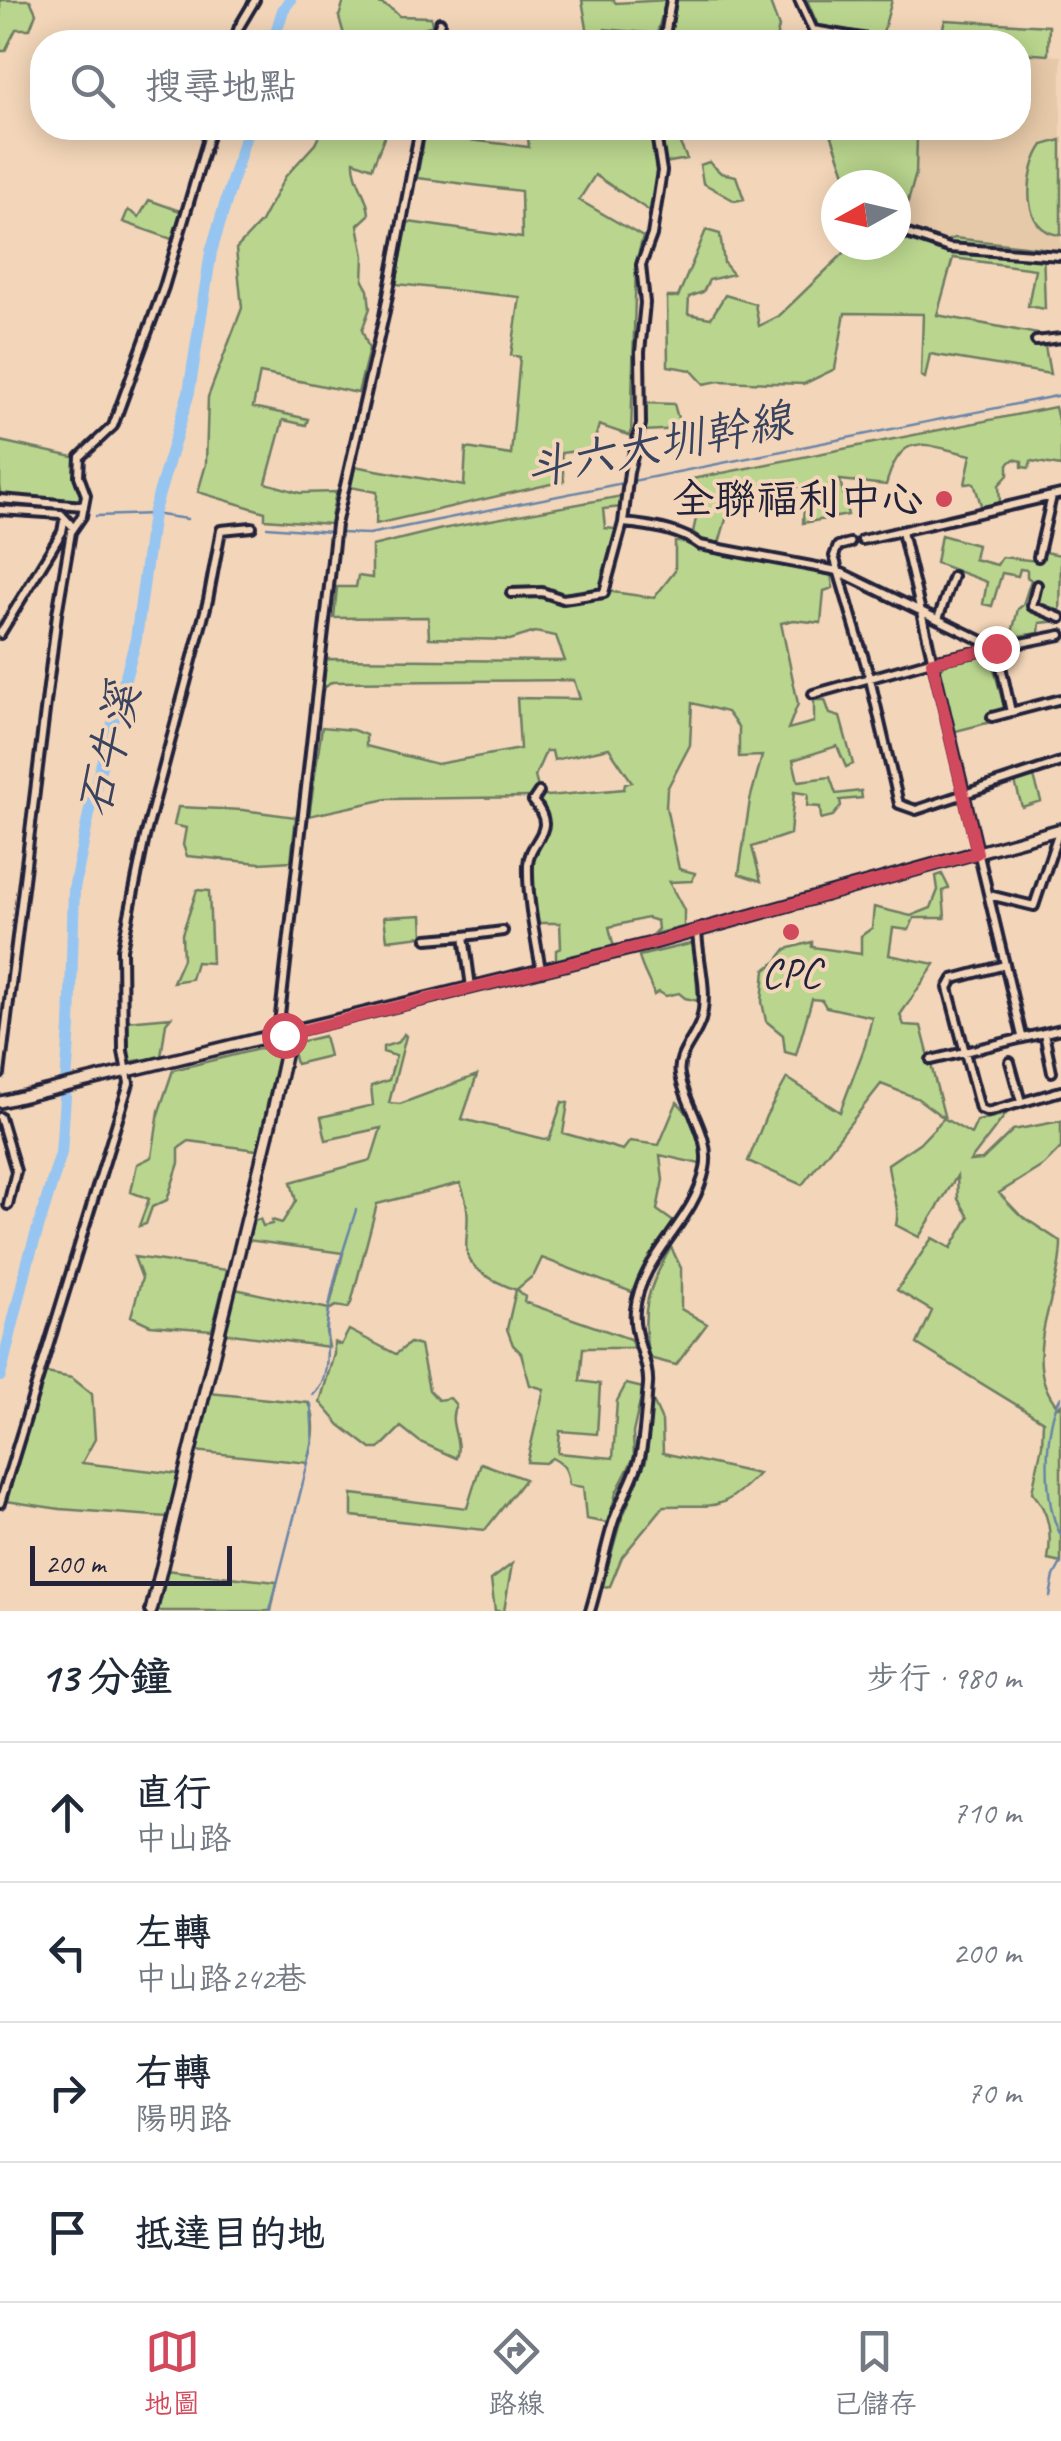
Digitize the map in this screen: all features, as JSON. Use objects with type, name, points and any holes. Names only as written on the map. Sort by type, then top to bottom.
[{"type":"main road","points":[[1,1102],[649,944],[1060,829]]},
{"type":"main road","points":[[151,1611],[274,1106],[286,1051],[284,1035]]},
{"type":"street","points":[[238,30],[255,0]]},
{"type":"street","points":[[666,30],[672,0]]},
{"type":"street","points":[[799,0],[813,30]]},
{"type":"street","points":[[438,30],[440,22]]},
{"type":"street","points":[[0,1074],[56,614],[74,526],[82,516],[86,495],[79,476],[80,456],[114,426],[164,288],[207,140]]},
{"type":"street","points":[[284,1035],[279,1024],[335,530],[384,316],[418,140]]},
{"type":"street","points":[[511,593],[542,592],[563,600],[604,592],[623,522],[640,424],[645,303],[642,265],[652,234],[662,171],[657,140]]},
{"type":"street","points":[[911,235],[949,248],[1061,256]]},
{"type":"street","points":[[1036,342],[1061,338]]},
{"type":"street","points":[[862,540],[1057,495]]},
{"type":"street","points":[[1038,557],[1057,495]]},
{"type":"street","points":[[0,499],[84,506]]},
{"type":"street","points":[[0,510],[61,514],[64,522],[62,532],[0,634]]},
{"type":"street","points":[[64,522],[74,526]]},
{"type":"street","points":[[623,522],[652,526],[691,538],[700,545],[838,571],[996,648]]},
{"type":"street","points":[[0,1504],[129,1083],[122,1051],[122,949],[145,836],[203,620],[220,530],[252,527]]},
{"type":"street","points":[[902,532],[1022,1036]]},
{"type":"street","points":[[850,543],[835,551],[838,571],[870,679],[898,804],[916,810],[1061,762]]},
{"type":"street","points":[[938,620],[953,576]]},
{"type":"street","points":[[1037,586],[1032,606],[1061,618]]},
{"type":"street","points":[[813,694],[932,662],[1061,635]]},
{"type":"street","points":[[996,648],[1010,712]]},
{"type":"street","points":[[992,717],[1061,699]]},
{"type":"street","points":[[539,792],[534,800],[544,820],[543,835],[528,861],[541,969]]},
{"type":"street","points":[[988,895],[1034,906],[1060,829]]},
{"type":"street","points":[[590,1611],[612,1527],[641,1454],[648,1385],[636,1338],[635,1310],[641,1284],[653,1260],[687,1214],[705,1169],[700,1131],[678,1070],[702,1018],[706,990],[697,929]]},
{"type":"street","points":[[428,940],[503,932]]},
{"type":"street","points":[[464,936],[471,987]]},
{"type":"street","points":[[1005,965],[953,979],[949,985],[980,1109],[988,1112],[1061,1090]]},
{"type":"street","points":[[931,1060],[1061,1029]]},
{"type":"street","points":[[1044,1033],[1052,1072]]},
{"type":"street","points":[[1010,1062],[1021,1102]]},
{"type":"street","points":[[0,1118],[16,1171],[8,1205]]},
{"type":"shaded area","points":[[1031,54],[1061,56],[1061,250],[954,238],[930,247],[911,238],[917,140],[1031,140]]},
{"type":"green space","points":[[0,0],[30,0],[36,13],[30,29],[16,29],[5,51],[0,51]]},
{"type":"green space","points":[[344,0],[368,1],[382,4],[399,16],[431,17],[432,25],[418,30],[343,30],[339,17]]},
{"type":"green space","points":[[582,0],[666,0],[658,30],[587,30]]},
{"type":"green space","points":[[677,0],[769,0],[779,27],[778,30],[671,30]]},
{"type":"green space","points":[[807,0],[892,0],[884,30],[818,26]]},
{"type":"green space","points":[[945,20],[1049,26],[1048,55],[1031,54],[1031,30],[942,30]]},
{"type":"green space","points":[[317,140],[383,140],[372,168],[354,161],[369,215],[358,225],[364,256],[363,281],[370,308],[362,330],[369,349],[358,393],[260,373],[253,407],[308,419],[306,425],[283,420],[266,483],[300,493],[336,492],[330,524],[265,519],[265,512],[198,492],[206,464],[208,397],[242,308],[236,249],[261,222],[285,177]]},
{"type":"green space","points":[[424,140],[529,147],[528,140],[653,140],[658,172],[651,212],[595,175],[579,200],[643,237],[636,262],[631,436],[599,425],[592,449],[561,453],[564,481],[376,524],[377,492],[350,487],[354,466],[464,486],[466,448],[511,455],[520,357],[511,355],[520,297],[396,284],[408,222],[522,238],[521,191],[417,178]]},
{"type":"green space","points":[[661,140],[678,140],[687,159],[664,163]]},
{"type":"green space","points":[[833,140],[917,140],[911,191],[911,170],[844,170]]},
{"type":"green space","points":[[1061,140],[1061,235],[1047,232],[1038,224],[1032,212],[1030,184],[1043,145]]},
{"type":"green space","points":[[709,162],[721,173],[736,176],[744,199],[735,201],[703,183],[700,165]]},
{"type":"green space","points":[[149,200],[186,213],[177,241],[123,222],[128,210],[139,217]]},
{"type":"green space","points":[[706,230],[720,234],[724,263],[733,274],[709,280],[703,292],[689,297],[688,314],[711,318],[725,295],[755,304],[759,326],[779,316],[837,260],[911,260],[911,239],[930,247],[954,238],[1043,248],[1045,309],[1028,306],[1035,269],[953,258],[937,315],[1043,335],[1050,374],[930,354],[925,378],[921,376],[923,314],[845,313],[835,369],[804,384],[704,384],[691,370],[668,366],[667,297],[678,297]]},
{"type":"green space","points":[[643,403],[674,404],[681,429],[643,431]]},
{"type":"green space","points":[[1055,407],[1061,433],[1061,466],[1031,461],[1029,468],[1022,467],[1022,461],[1014,459],[999,485],[1000,504],[982,508],[974,483],[965,484],[971,455],[916,445],[899,455],[886,485],[840,480],[848,515],[803,523],[805,491],[790,481],[726,493],[729,509],[719,543],[703,540],[693,532],[703,488],[687,480]]},
{"type":"green space","points":[[0,441],[78,458],[79,482],[87,494],[84,505],[0,496]]},
{"type":"green space","points":[[622,496],[621,507],[603,509],[605,528],[616,529],[600,584],[613,592],[654,598],[675,571],[675,542],[831,574],[833,588],[824,591],[821,623],[781,623],[798,704],[788,729],[814,722],[814,700],[825,700],[830,714],[840,717],[853,764],[846,767],[837,746],[793,760],[798,781],[830,777],[836,794],[861,791],[862,798],[840,800],[841,806],[833,816],[821,819],[820,807],[807,806],[808,794],[794,792],[790,834],[752,847],[761,881],[739,874],[750,800],[762,756],[739,757],[739,728],[727,712],[692,703],[690,745],[667,789],[666,807],[679,869],[695,873],[692,881],[669,882],[684,910],[684,927],[653,934],[658,929],[657,921],[647,918],[609,927],[614,947],[556,962],[556,950],[561,948],[560,923],[537,923],[532,880],[534,857],[546,831],[544,805],[530,797],[387,799],[309,816],[322,727],[353,730],[366,735],[366,746],[437,764],[520,749],[517,698],[580,699],[574,680],[332,682],[323,689],[326,659],[565,661],[556,636],[535,632],[510,640],[429,638],[428,617],[334,618],[337,587],[356,587],[358,576],[372,578],[372,546]],"holes":[[[609,748],[632,782],[625,783],[624,789],[548,796],[539,792],[535,776],[546,751],[552,751],[554,760]]]},
{"type":"green space","points":[[941,535],[977,545],[974,559],[997,565],[1002,557],[1037,561],[1045,552],[1061,555],[1060,621],[1040,623],[1039,633],[1011,637],[1031,580],[1027,570],[1020,569],[1018,576],[1002,573],[992,606],[983,604],[987,582],[936,563]]},
{"type":"green space","points":[[990,654],[1005,710],[990,714],[991,722],[952,732],[939,672],[947,661]]},
{"type":"green space","points":[[1034,777],[1041,801],[1022,807],[1015,782]]},
{"type":"green space","points":[[178,807],[296,817],[291,861],[260,863],[187,856],[183,845],[186,828],[174,825]]},
{"type":"green space","points":[[942,874],[949,888],[943,891],[945,918],[914,918],[909,930],[893,928],[889,955],[935,964],[900,1015],[904,1025],[921,1026],[945,1119],[971,1134],[977,1121],[1006,1114],[970,1161],[982,1160],[1013,1130],[1061,1121],[1061,1148],[1044,1165],[999,1193],[1020,1215],[1061,1242],[1044,1327],[1041,1369],[1046,1388],[1058,1407],[1061,1404],[1061,1563],[1048,1560],[1048,1524],[1032,1492],[1043,1421],[917,1344],[932,1311],[897,1290],[932,1238],[951,1248],[969,1217],[958,1199],[957,1176],[919,1237],[896,1225],[888,1164],[922,1141],[944,1118],[917,1098],[881,1084],[802,1185],[748,1161],[787,1078],[840,1112],[872,1017],[826,1007],[822,1000],[812,999],[796,1055],[785,1052],[783,1035],[766,1021],[762,1002],[765,970],[786,949],[812,942],[812,947],[861,954],[861,936],[872,928],[874,907],[911,916],[931,908],[938,890],[936,876]]},
{"type":"green space","points":[[197,890],[209,891],[212,963],[196,962],[191,979],[173,982],[183,959],[182,934]]},
{"type":"green space","points":[[422,915],[423,936],[387,940],[384,917]]},
{"type":"green space","points":[[694,943],[698,1001],[679,993],[654,995],[639,956]]},
{"type":"green space","points":[[171,1017],[166,1023],[161,1057],[128,1062],[127,1021]]},
{"type":"green space","points":[[404,1034],[389,1103],[400,1104],[477,1075],[462,1119],[549,1140],[562,1102],[568,1103],[563,1133],[623,1150],[630,1141],[659,1145],[677,1102],[692,1123],[700,1148],[700,1164],[660,1155],[663,1180],[657,1210],[678,1225],[637,1284],[637,1294],[542,1258],[534,1275],[517,1289],[525,1297],[524,1302],[630,1339],[634,1348],[583,1348],[580,1381],[600,1384],[597,1434],[560,1431],[558,1453],[613,1458],[617,1401],[626,1384],[643,1388],[633,1433],[634,1457],[616,1493],[608,1523],[586,1519],[583,1487],[569,1485],[567,1472],[560,1463],[552,1458],[545,1463],[527,1462],[544,1389],[530,1385],[521,1353],[507,1329],[516,1290],[491,1279],[468,1257],[468,1219],[460,1183],[377,1204],[351,1303],[348,1308],[336,1306],[329,1310],[329,1347],[224,1333],[235,1289],[329,1309],[343,1253],[247,1240],[252,1221],[260,1219],[263,1226],[272,1224],[272,1220],[282,1223],[296,1201],[291,1182],[371,1160],[381,1128],[326,1140],[321,1117],[373,1105],[371,1086],[389,1080],[396,1056],[383,1052],[383,1047],[399,1042]]},
{"type":"green space","points":[[324,1036],[329,1056],[296,1064],[291,1044]]},
{"type":"green space","points":[[275,1045],[280,1048],[257,1150],[189,1141],[179,1148],[179,1163],[167,1200],[152,1207],[146,1224],[139,1226],[149,1199],[131,1192],[137,1164],[152,1157],[159,1111],[173,1070]]},
{"type":"green space","points":[[671,1247],[681,1268],[681,1309],[707,1324],[676,1365],[649,1358],[645,1326],[651,1288]]},
{"type":"green space","points":[[134,1257],[227,1270],[212,1330],[150,1325],[131,1316],[142,1278]]},
{"type":"green space","points":[[349,1330],[396,1354],[410,1343],[420,1346],[429,1390],[438,1400],[450,1398],[456,1405],[456,1458],[420,1442],[401,1427],[379,1449],[371,1449],[340,1425],[320,1402],[334,1342],[341,1345]]},
{"type":"green space","points":[[41,1372],[72,1378],[92,1394],[95,1439],[82,1463],[179,1474],[167,1517],[6,1501]]},
{"type":"green space","points":[[209,1393],[309,1403],[314,1425],[308,1463],[194,1451]]},
{"type":"green space","points":[[652,1399],[662,1421],[663,1453],[758,1474],[725,1501],[707,1506],[664,1506],[622,1557],[610,1586],[602,1587],[620,1523],[646,1461]]},
{"type":"green space","points":[[481,1463],[525,1479],[485,1530],[352,1516],[352,1494],[467,1508]]},
{"type":"green space","points":[[512,1564],[504,1611],[495,1611],[491,1580]]},
{"type":"green space","points":[[165,1570],[277,1582],[271,1611],[156,1611]]},
{"type":"waterway","name":"石牛溪","points":[[277,30],[290,0]]},
{"type":"waterway","name":"石牛溪","points":[[0,1376],[28,1261],[61,1153],[74,889],[92,799],[136,639],[153,514],[189,392],[211,252],[244,140]]},
{"type":"waterway","name":"斗六大圳幹線","points":[[339,533],[369,534],[1061,395]]},
{"type":"waterway","name":"斗六大圳幹線","points":[[96,516],[153,514],[187,519]]},
{"type":"waterway","name":"斗六大圳幹線","points":[[267,527],[331,532]]},
{"type":"waterway","points":[[313,1395],[323,1381],[331,1297],[356,1210]]},
{"type":"waterway","points":[[641,1294],[652,1270]]},
{"type":"waterway","points":[[1061,1397],[1048,1445],[1048,1486],[1061,1535]]},
{"type":"waterway","points":[[270,1611],[313,1443],[311,1404]]},
{"type":"waterway","points":[[1050,1597],[1061,1563]]},
{"type":"place","name":"全聯福利中心","points":[[944,499]]},
{"type":"place","name":"CPC","points":[[791,932]]},
{"type":"route","points":[[284,1035],[649,944],[977,853],[932,662],[996,648]]}]
